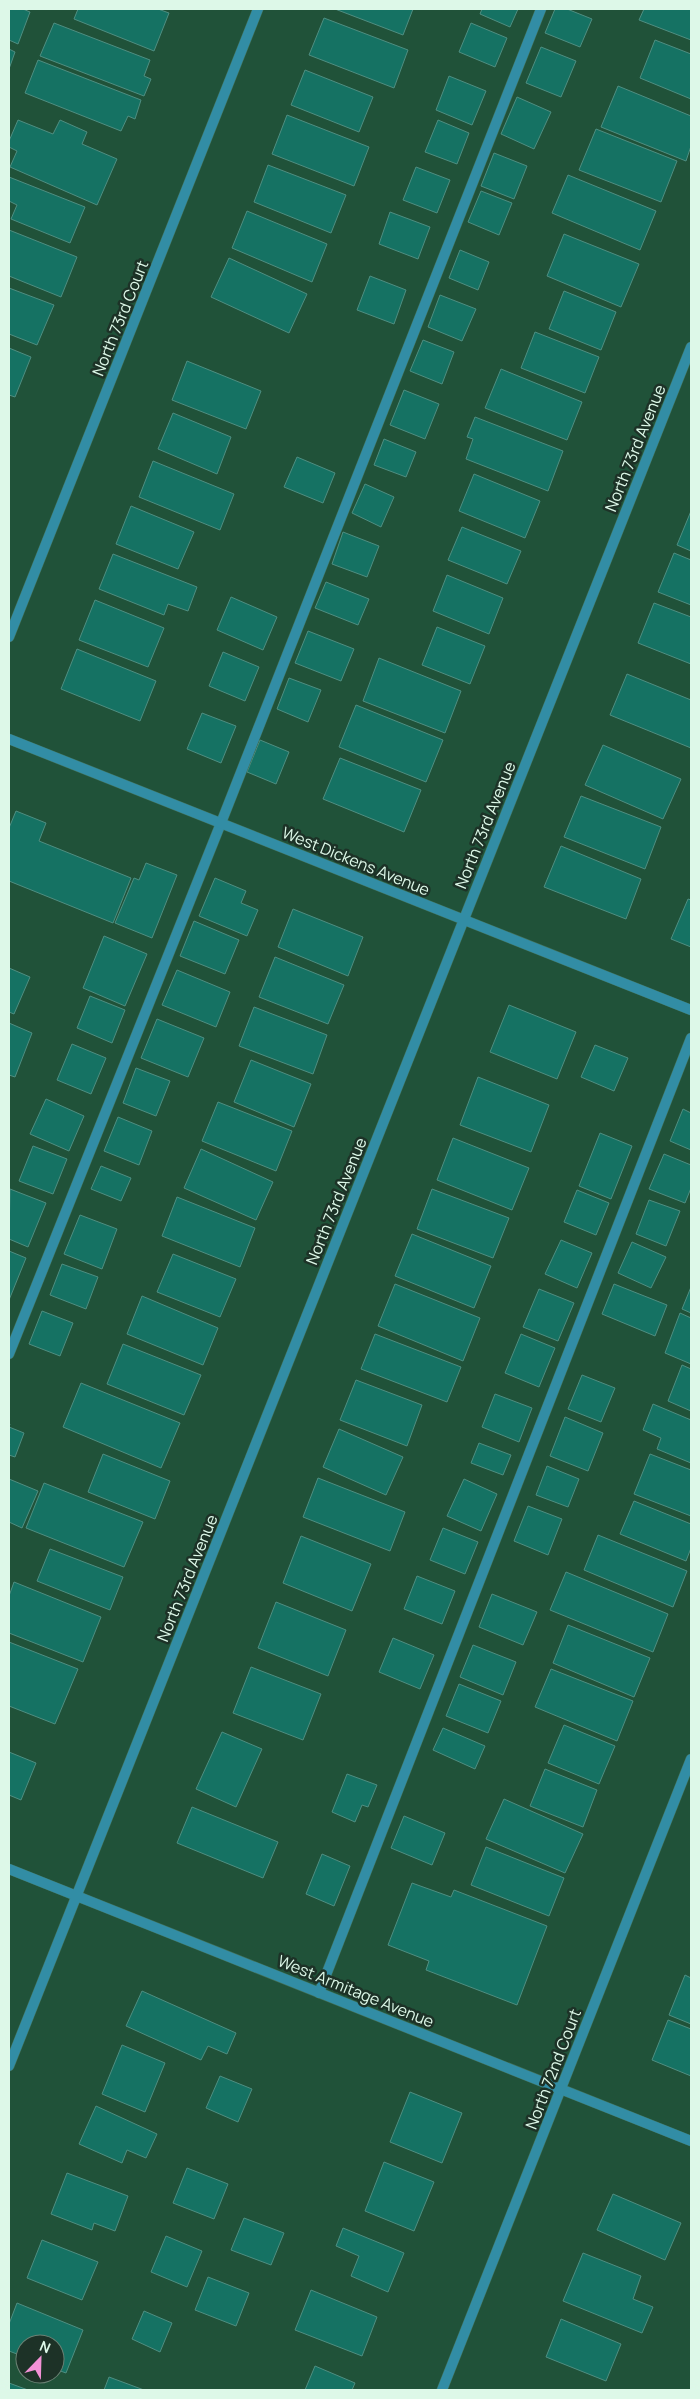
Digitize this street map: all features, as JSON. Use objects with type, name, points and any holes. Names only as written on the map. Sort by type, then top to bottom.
[{"type":"street","name":"North 73rd Court","points":[[9,637],[258,9]]},
{"type":"street","points":[[9,1354],[221,823],[541,9]]},
{"type":"street","name":"North 73rd Avenue","points":[[9,2066],[691,347]]},
{"type":"street","name":"West Dickens Avenue","points":[[9,739],[691,1010]]},
{"type":"street","points":[[319,1993],[691,1038]]},
{"type":"street","name":"North 72nd Court","points":[[442,2390],[691,1759]]},
{"type":"street","name":"West Armitage Avenue","points":[[9,1869],[691,2141]]},
{"type":"building","points":[[9,9],[23,9],[30,12],[18,44],[9,40]]},
{"type":"building","points":[[78,9],[158,9],[169,13],[154,51],[74,19]]},
{"type":"building","points":[[335,9],[413,9],[403,35]]},
{"type":"building","points":[[482,9],[518,9],[510,27],[480,14]]},
{"type":"building","points":[[555,9],[567,9],[592,19],[580,47],[545,33]]},
{"type":"building","points":[[644,9],[691,9],[691,40],[639,20]]},
{"type":"building","points":[[324,18],[408,50],[394,88],[309,55]]},
{"type":"building","points":[[54,23],[150,60],[144,76],[151,79],[144,96],[40,56]]},
{"type":"building","points":[[471,23],[507,38],[495,67],[459,52]]},
{"type":"building","points":[[655,40],[691,54],[691,99],[640,78]]},
{"type":"building","points":[[541,47],[576,61],[561,97],[526,83]]},
{"type":"building","points":[[9,49],[15,52],[9,69]]},
{"type":"building","points":[[38,60],[141,100],[135,119],[128,116],[121,131],[25,93]]},
{"type":"building","points":[[305,70],[373,97],[359,132],[291,105]]},
{"type":"building","points":[[449,76],[486,91],[472,125],[436,110]]},
{"type":"building","points":[[618,86],[691,116],[691,146],[686,161],[601,127]]},
{"type":"building","points":[[517,97],[551,112],[534,149],[501,134]]},
{"type":"building","points":[[287,115],[369,147],[354,186],[272,154]]},
{"type":"building","points":[[18,120],[53,134],[60,120],[87,132],[82,144],[117,159],[97,205],[10,167],[17,151],[9,147],[9,141]]},
{"type":"building","points":[[438,120],[469,133],[457,164],[425,152]]},
{"type":"building","points":[[596,129],[677,161],[661,202],[579,170]]},
{"type":"building","points":[[494,153],[527,166],[514,199],[481,186]]},
{"type":"building","points":[[268,165],[346,195],[331,233],[254,202]]},
{"type":"building","points":[[416,167],[450,180],[437,213],[403,200]]},
{"type":"building","points":[[568,175],[656,211],[640,250],[552,213]]},
{"type":"building","points":[[9,177],[85,207],[70,243],[11,219],[17,205],[9,201]]},
{"type":"building","points":[[481,191],[512,203],[499,235],[468,222]]},
{"type":"building","points":[[247,211],[327,244],[312,282],[232,248]]},
{"type":"building","points":[[390,212],[430,227],[418,259],[379,244]]},
{"type":"building","points":[[9,230],[77,257],[61,297],[9,276]]},
{"type":"building","points":[[564,234],[639,264],[621,307],[547,276]]},
{"type":"building","points":[[460,250],[489,262],[478,290],[449,278]]},
{"type":"building","points":[[229,258],[307,294],[289,333],[211,297]]},
{"type":"building","points":[[370,276],[406,290],[394,324],[357,310]]},
{"type":"building","points":[[9,288],[54,305],[37,345],[9,334]]},
{"type":"building","points":[[564,291],[616,312],[601,350],[549,329]]},
{"type":"building","points":[[440,295],[476,309],[462,341],[428,327]]},
{"type":"building","points":[[535,332],[599,357],[585,393],[521,368]]},
{"type":"building","points":[[423,340],[454,352],[442,384],[410,371]]},
{"type":"building","points":[[9,348],[31,357],[15,397],[9,395]]},
{"type":"building","points":[[187,361],[261,391],[246,429],[172,400]]},
{"type":"building","points":[[501,369],[582,402],[567,440],[485,408]]},
{"type":"building","points":[[404,390],[439,404],[425,439],[390,425]]},
{"type":"building","points":[[173,413],[231,437],[217,474],[158,449]]},
{"type":"building","points":[[475,417],[563,451],[548,491],[466,459],[473,439],[467,437]]},
{"type":"building","points":[[384,439],[416,452],[406,477],[374,465]]},
{"type":"building","points":[[297,457],[335,473],[323,503],[284,487]]},
{"type":"building","points":[[153,461],[234,494],[220,530],[139,497]]},
{"type":"building","points":[[474,474],[540,501],[525,538],[459,511]]},
{"type":"building","points":[[365,484],[394,497],[381,527],[352,513]]},
{"type":"building","points":[[131,506],[194,532],[178,569],[116,544]]},
{"type":"building","points":[[691,511],[691,551],[677,545]]},
{"type":"building","points":[[462,527],[521,551],[507,584],[448,560]]},
{"type":"building","points":[[343,532],[379,546],[367,577],[332,564]]},
{"type":"building","points":[[674,553],[691,560],[691,605],[658,592]]},
{"type":"building","points":[[113,554],[197,587],[188,611],[168,604],[164,615],[99,589]]},
{"type":"building","points":[[447,575],[503,598],[489,634],[433,611]]},
{"type":"building","points":[[326,582],[369,599],[358,625],[315,608]]},
{"type":"building","points":[[231,597],[277,617],[263,650],[217,630]]},
{"type":"building","points":[[95,600],[164,628],[148,667],[79,640]]},
{"type":"building","points":[[654,603],[691,617],[691,664],[638,643]]},
{"type":"building","points":[[437,627],[485,646],[470,684],[422,665]]},
{"type":"building","points":[[308,631],[354,649],[341,681],[295,663]]},
{"type":"building","points":[[77,649],[156,681],[140,721],[61,689]]},
{"type":"building","points":[[223,652],[259,667],[245,701],[209,686]]},
{"type":"building","points":[[379,658],[461,691],[445,733],[363,701]]},
{"type":"building","points":[[627,674],[691,700],[691,748],[610,715]]},
{"type":"building","points":[[289,678],[321,690],[308,722],[277,709]]},
{"type":"building","points":[[356,705],[443,740],[426,782],[339,747]]},
{"type":"building","points":[[202,713],[236,726],[221,763],[187,749]]},
{"type":"building","points":[[260,740],[289,752],[276,784],[247,772]]},
{"type":"building","points":[[603,745],[681,779],[663,819],[585,785]]},
{"type":"building","points":[[340,758],[421,790],[404,832],[323,799]]},
{"type":"building","points":[[581,796],[661,827],[645,869],[564,837]]},
{"type":"building","points":[[16,811],[46,823],[39,841],[131,878],[113,923],[9,881],[9,828]]},
{"type":"building","points":[[561,846],[641,879],[626,919],[544,887]]},
{"type":"building","points":[[146,863],[177,875],[152,938],[115,923],[134,878],[139,880]]},
{"type":"building","points":[[215,878],[246,891],[241,903],[258,910],[247,936],[199,916]]},
{"type":"building","points":[[688,899],[691,900],[691,947],[671,939]]},
{"type":"building","points":[[293,909],[363,937],[348,976],[278,947]]},
{"type":"building","points":[[194,921],[239,940],[225,974],[180,956]]},
{"type":"building","points":[[104,936],[147,954],[125,1006],[83,988]]},
{"type":"building","points":[[275,957],[344,985],[328,1024],[259,997]]},
{"type":"building","points":[[9,968],[30,977],[14,1014],[9,1012]]},
{"type":"building","points":[[177,970],[230,992],[216,1027],[162,1005]]},
{"type":"building","points":[[90,996],[125,1010],[112,1043],[77,1028]]},
{"type":"building","points":[[509,1005],[576,1032],[557,1079],[490,1052]]},
{"type":"building","points":[[254,1007],[327,1035],[313,1074],[239,1046]]},
{"type":"building","points":[[157,1019],[204,1038],[188,1077],[141,1058]]},
{"type":"building","points":[[9,1023],[32,1033],[15,1077],[9,1075]]},
{"type":"building","points":[[72,1044],[106,1058],[91,1094],[57,1080]]},
{"type":"building","points":[[595,1045],[628,1058],[614,1091],[581,1077]]},
{"type":"building","points":[[251,1060],[311,1084],[294,1127],[234,1102]]},
{"type":"building","points":[[136,1068],[170,1081],[156,1116],[123,1103]]},
{"type":"building","points":[[478,1077],[549,1105],[531,1152],[460,1125]]},
{"type":"building","points":[[46,1099],[84,1116],[69,1151],[30,1134]]},
{"type":"building","points":[[218,1102],[292,1131],[276,1171],[202,1141]]},
{"type":"building","points":[[683,1109],[691,1113],[691,1150],[670,1141]]},
{"type":"building","points":[[118,1117],[152,1131],[139,1165],[104,1151]]},
{"type":"building","points":[[600,1133],[632,1146],[611,1199],[579,1186]]},
{"type":"building","points":[[453,1138],[529,1168],[512,1210],[437,1180]]},
{"type":"building","points":[[33,1146],[67,1159],[53,1194],[19,1181]]},
{"type":"building","points":[[201,1149],[273,1182],[256,1220],[184,1188]]},
{"type":"building","points":[[664,1154],[691,1165],[691,1188],[685,1203],[649,1189]]},
{"type":"building","points":[[101,1166],[131,1178],[121,1201],[91,1189]]},
{"type":"building","points":[[10,1189],[46,1203],[28,1247],[9,1239]]},
{"type":"building","points":[[432,1189],[509,1218],[493,1258],[417,1229]]},
{"type":"building","points":[[577,1190],[609,1203],[596,1235],[564,1222]]},
{"type":"building","points":[[177,1197],[255,1228],[240,1267],[162,1236]]},
{"type":"building","points":[[649,1200],[680,1211],[666,1246],[636,1234]]},
{"type":"building","points":[[80,1215],[117,1229],[102,1269],[64,1254]]},
{"type":"building","points":[[412,1234],[491,1266],[474,1308],[395,1276]]},
{"type":"building","points":[[561,1240],[592,1253],[577,1288],[545,1274]]},
{"type":"building","points":[[632,1242],[666,1257],[651,1288],[618,1273]]},
{"type":"building","points":[[9,1251],[26,1258],[9,1300]]},
{"type":"building","points":[[173,1254],[236,1279],[220,1317],[157,1292]]},
{"type":"building","points":[[62,1264],[98,1277],[86,1309],[50,1295]]},
{"type":"building","points":[[395,1284],[480,1318],[463,1361],[378,1326]]},
{"type":"building","points":[[614,1284],[667,1305],[655,1336],[602,1314]]},
{"type":"building","points":[[691,1287],[691,1313],[682,1309]]},
{"type":"building","points":[[539,1289],[574,1303],[558,1341],[523,1327]]},
{"type":"building","points":[[142,1296],[218,1328],[203,1365],[127,1334]]},
{"type":"building","points":[[42,1311],[73,1323],[60,1356],[29,1344]]},
{"type":"building","points":[[680,1313],[691,1318],[691,1364],[665,1353]]},
{"type":"building","points":[[375,1334],[461,1367],[447,1402],[361,1369]]},
{"type":"building","points":[[521,1334],[555,1348],[539,1387],[505,1373]]},
{"type":"building","points":[[123,1344],[201,1375],[184,1415],[107,1384]]},
{"type":"building","points":[[682,1365],[691,1369],[691,1411],[668,1401]]},
{"type":"building","points":[[582,1375],[615,1388],[601,1422],[568,1409]]},
{"type":"building","points":[[356,1380],[422,1405],[407,1446],[340,1420]]},
{"type":"building","points":[[81,1383],[180,1423],[161,1468],[63,1427]]},
{"type":"building","points":[[495,1394],[532,1408],[519,1442],[482,1427]]},
{"type":"building","points":[[653,1404],[691,1420],[691,1463],[657,1449],[661,1438],[643,1430]]},
{"type":"building","points":[[565,1417],[603,1433],[588,1471],[550,1456]]},
{"type":"building","points":[[9,1427],[24,1433],[15,1457],[9,1455]]},
{"type":"building","points":[[339,1429],[403,1457],[386,1495],[323,1467]]},
{"type":"building","points":[[479,1443],[511,1455],[503,1475],[471,1463]]},
{"type":"building","points":[[103,1454],[170,1481],[155,1519],[88,1492]]},
{"type":"building","points":[[650,1454],[691,1470],[691,1516],[634,1494]]},
{"type":"building","points":[[547,1466],[579,1479],[568,1507],[536,1495]]},
{"type":"building","points":[[318,1478],[405,1512],[390,1551],[303,1517]]},
{"type":"building","points":[[9,1479],[38,1491],[22,1528],[9,1522]]},
{"type":"building","points":[[464,1479],[497,1494],[481,1531],[447,1516]]},
{"type":"building","points":[[44,1483],[143,1522],[124,1567],[26,1528]]},
{"type":"building","points":[[634,1501],[691,1524],[691,1548],[686,1561],[620,1534]]},
{"type":"building","points":[[528,1506],[562,1519],[548,1555],[514,1541]]},
{"type":"building","points":[[443,1528],[478,1542],[465,1574],[430,1560]]},
{"type":"building","points":[[598,1535],[687,1571],[673,1607],[584,1570]]},
{"type":"building","points":[[301,1536],[371,1564],[352,1611],[283,1583]]},
{"type":"building","points":[[50,1549],[123,1577],[110,1610],[37,1581]]},
{"type":"building","points":[[566,1572],[668,1614],[653,1652],[550,1610]]},
{"type":"building","points":[[417,1576],[455,1591],[442,1624],[404,1609]]},
{"type":"building","points":[[14,1582],[101,1617],[83,1662],[9,1633],[9,1596]]},
{"type":"building","points":[[492,1594],[537,1612],[523,1645],[479,1627]]},
{"type":"building","points":[[276,1602],[346,1630],[328,1676],[258,1648]]},
{"type":"building","points":[[568,1625],[650,1658],[634,1697],[553,1663]]},
{"type":"building","points":[[393,1638],[434,1655],[420,1689],[379,1672]]},
{"type":"building","points":[[9,1642],[78,1669],[55,1724],[9,1706]]},
{"type":"building","points":[[473,1645],[516,1662],[503,1695],[460,1677]]},
{"type":"building","points":[[251,1667],[321,1694],[303,1740],[233,1713]]},
{"type":"building","points":[[551,1669],[633,1701],[617,1741],[535,1707]]},
{"type":"building","points":[[459,1684],[501,1701],[488,1733],[446,1716]]},
{"type":"building","points":[[564,1725],[615,1746],[599,1784],[548,1763]]},
{"type":"building","points":[[443,1728],[485,1746],[475,1769],[433,1750]]},
{"type":"building","points":[[222,1732],[262,1749],[236,1807],[196,1789]]},
{"type":"building","points":[[9,1752],[36,1763],[21,1800],[9,1795]]},
{"type":"building","points":[[545,1769],[597,1790],[583,1827],[530,1806]]},
{"type":"building","points":[[347,1774],[377,1785],[368,1807],[362,1805],[355,1822],[332,1812]]},
{"type":"building","points":[[504,1799],[583,1834],[565,1873],[486,1839]]},
{"type":"building","points":[[192,1807],[278,1842],[263,1878],[177,1843]]},
{"type":"building","points":[[404,1816],[445,1833],[432,1865],[391,1848]]},
{"type":"building","points":[[486,1847],[564,1878],[549,1916],[471,1885]]},
{"type":"building","points":[[322,1854],[350,1866],[334,1906],[306,1894]]},
{"type":"building","points":[[412,1883],[451,1897],[454,1890],[547,1926],[517,2005],[426,1970],[429,1961],[388,1945]]},
{"type":"building","points":[[685,1975],[691,1978],[691,2024],[669,2015]]},
{"type":"building","points":[[142,1991],[236,2033],[227,2054],[208,2046],[201,2060],[126,2026]]},
{"type":"building","points":[[668,2020],[691,2029],[691,2076],[652,2060]]},
{"type":"building","points":[[122,2045],[165,2063],[145,2112],[102,2094]]},
{"type":"building","points":[[220,2076],[252,2089],[238,2122],[206,2108]]},
{"type":"building","points":[[410,2092],[462,2113],[442,2163],[390,2142]]},
{"type":"building","points":[[96,2106],[157,2134],[146,2158],[127,2150],[122,2163],[79,2144]]},
{"type":"building","points":[[384,2162],[434,2182],[414,2231],[365,2211]]},
{"type":"building","points":[[187,2168],[228,2184],[214,2219],[173,2203]]},
{"type":"building","points":[[67,2173],[128,2196],[115,2231],[94,2223],[92,2230],[51,2214]]},
{"type":"building","points":[[613,2194],[681,2223],[665,2260],[597,2230]]},
{"type":"building","points":[[244,2218],[284,2233],[271,2265],[231,2250]]},
{"type":"building","points":[[343,2228],[404,2253],[388,2292],[351,2276],[359,2256],[336,2246]]},
{"type":"building","points":[[166,2236],[202,2251],[187,2287],[151,2272]]},
{"type":"building","points":[[42,2240],[98,2262],[82,2300],[27,2278]]},
{"type":"building","points":[[583,2253],[641,2276],[633,2299],[653,2307],[642,2333],[563,2301]]},
{"type":"building","points":[[208,2277],[249,2293],[236,2326],[195,2310]]},
{"type":"building","points":[[311,2290],[377,2317],[362,2356],[295,2330]]},
{"type":"building","points":[[17,2303],[83,2330],[66,2373],[65,2334],[15,2334],[15,2353],[9,2351],[9,2324]]},
{"type":"building","points":[[144,2311],[172,2323],[160,2352],[132,2339]]},
{"type":"building","points":[[561,2319],[621,2344],[606,2381],[546,2357]]},
{"type":"building","points":[[315,2366],[355,2383],[352,2390],[305,2390]]},
{"type":"building","points":[[109,2377],[144,2390],[104,2390]]},
{"type":"building","points":[[9,2383],[28,2390],[9,2390]]}]
